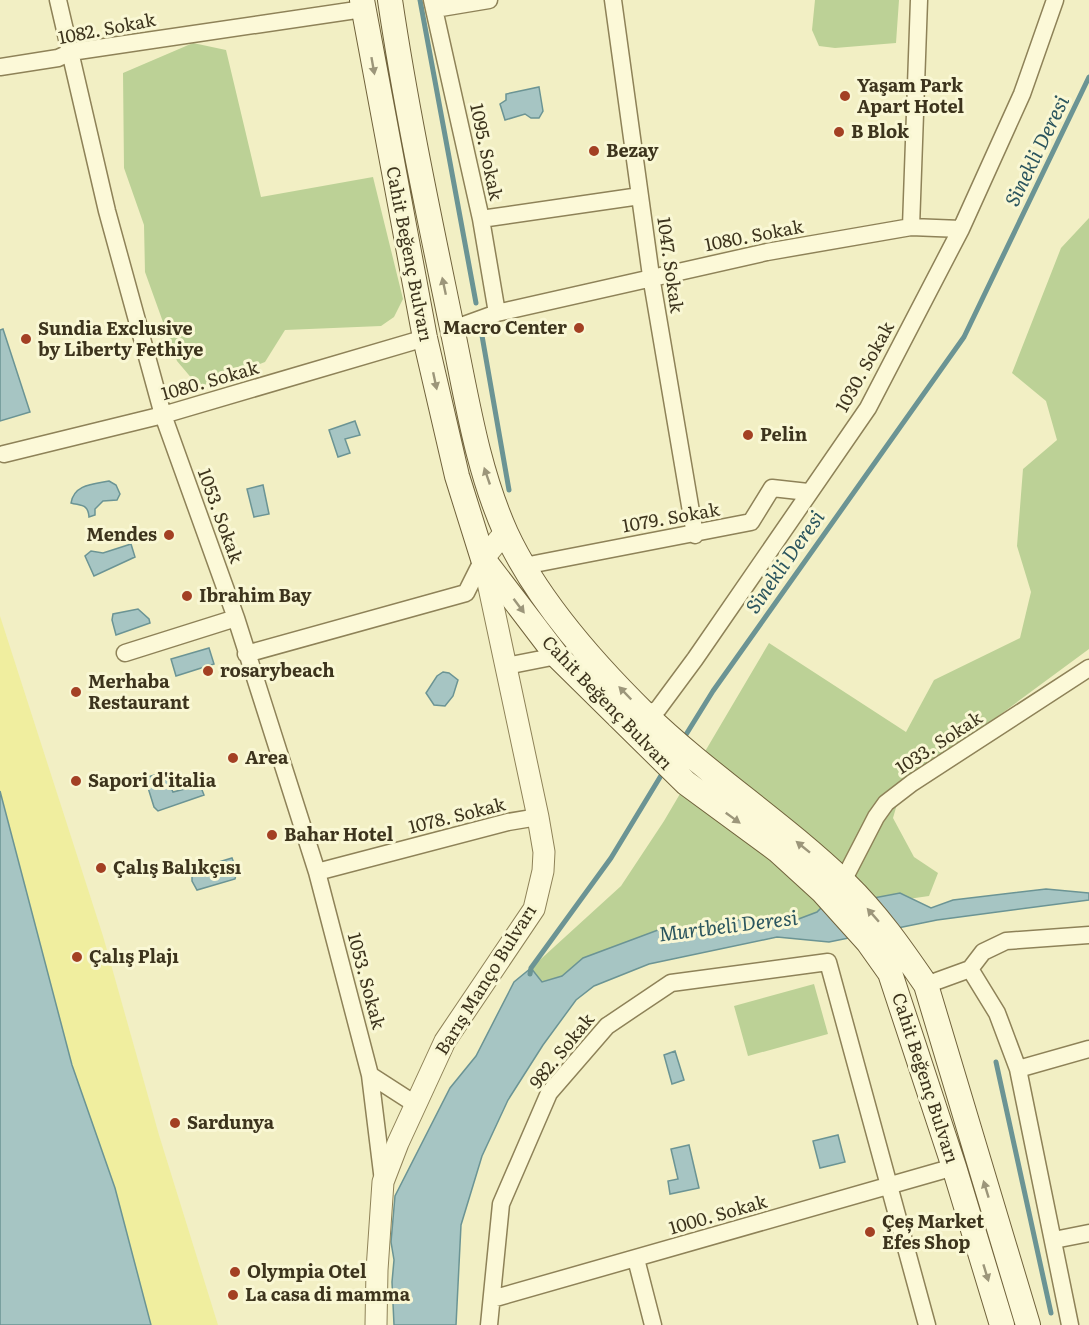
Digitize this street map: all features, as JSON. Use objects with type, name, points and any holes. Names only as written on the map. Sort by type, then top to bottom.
[{"type":"main road","name":"Cahit Beğenç Bulvarı","points":[[390,0],[473,435],[506,531],[524,566],[581,648],[646,715],[838,886],[899,946],[926,986],[1028,1325]]},
{"type":"main road","name":"Cahit Beğenç Bulvarı","points":[[362,4],[425,338],[457,476],[483,559],[557,656],[654,754],[686,783],[777,850],[838,886],[868,942],[890,973],[954,1167],[1002,1325]]},
{"type":"street","name":"1053. Sokak","points":[[58,0],[107,211],[163,415],[236,618],[317,872],[370,1075],[384,1182]]},
{"type":"street","points":[[434,5],[489,0]]},
{"type":"street","name":"1047. Sokak","points":[[613,0],[651,276],[694,535]]},
{"type":"street","points":[[911,227],[919,0]]},
{"type":"street","name":"1030. Sokak","points":[[646,715],[658,709],[695,659],[867,408],[961,229],[1022,94],[1055,0]]},
{"type":"street","name":"1082. Sokak","points":[[0,67],[58,58],[71,52],[362,4]]},
{"type":"street","name":"1095. Sokak","points":[[434,5],[481,219],[497,313]]},
{"type":"street","points":[[481,219],[640,195]]},
{"type":"street","name":"1080. Sokak","points":[[453,329],[497,313],[651,276],[767,252],[911,227],[961,229]]},
{"type":"street","name":"1080. Sokak","points":[[4,454],[163,415],[425,338]]},
{"type":"street","name":"1079. Sokak","points":[[524,566],[694,535],[751,522],[772,488],[808,492]]},
{"type":"street","points":[[246,654],[466,593],[483,559],[506,531]]},
{"type":"street","name":"Barış Manço Bulvarı","points":[[376,1325],[384,1182],[445,1041],[534,909],[543,871],[544,852],[538,817],[483,559]]},
{"type":"street","points":[[125,653],[236,618]]},
{"type":"street","points":[[506,666],[557,656]]},
{"type":"street","name":"1033. Sokak","points":[[838,886],[886,803],[912,783],[1089,668]]},
{"type":"street","name":"1078. Sokak","points":[[317,872],[508,822],[538,817]]},
{"type":"street","points":[[926,986],[970,969],[983,952],[1006,941],[1089,935]]},
{"type":"street","name":"982. Sokak","points":[[489,1325],[501,1204],[549,1093],[607,1026],[671,983],[828,962],[890,1186]]},
{"type":"street","points":[[970,969],[997,1013],[1018,1069],[1070,1325]]},
{"type":"street","points":[[1018,1069],[1089,1049]]},
{"type":"street","points":[[370,1075],[416,1104]]},
{"type":"street","name":"1000. Sokak","points":[[492,1299],[954,1167]]},
{"type":"street","points":[[890,1186],[927,1325]]},
{"type":"street","points":[[1054,1240],[1089,1233]]},
{"type":"street","points":[[636,1259],[653,1325]]},
{"type":"green space","points":[[815,0],[899,0],[896,43],[835,48],[819,46],[812,30]]},
{"type":"green space","points":[[193,43],[226,50],[261,197],[373,177],[403,299],[394,317],[381,326],[285,330],[265,362],[199,387],[177,361],[145,272],[144,225],[124,168],[123,73]]},
{"type":"green space","points":[[1089,218],[1089,649],[902,787],[893,818],[914,857],[938,873],[929,896],[817,912],[788,923],[763,919],[658,930],[583,958],[562,976],[542,982],[531,968],[621,886],[664,821],[769,643],[906,732],[934,680],[1020,638],[1031,592],[1017,546],[1023,469],[1057,440],[1046,401],[1012,373],[1061,248]]},
{"type":"green space","points":[[814,984],[828,1034],[748,1056],[734,1006]]},
{"type":"sand","name":"Çalış Plajı","points":[[0,616],[103,936],[159,1135],[218,1325],[151,1325],[115,1188],[72,1065],[0,791]]},
{"type":"water","points":[[539,87],[543,111],[539,118],[531,118],[525,114],[505,120],[500,104],[506,100],[506,94]]},
{"type":"water","points":[[3,329],[30,412],[0,421],[0,330]]},
{"type":"water","points":[[355,421],[360,435],[345,439],[350,453],[338,457],[329,430]]},
{"type":"water","points":[[109,481],[116,485],[120,494],[117,500],[103,501],[95,509],[95,515],[89,517],[86,508],[71,503],[80,488]]},
{"type":"water","points":[[263,485],[269,514],[254,517],[247,489]]},
{"type":"water","points":[[131,544],[135,557],[94,576],[85,556],[91,551],[103,553]]},
{"type":"water","points":[[138,609],[149,619],[150,623],[116,635],[112,620],[113,614]]},
{"type":"water","points":[[209,648],[214,664],[176,676],[171,659]]},
{"type":"water","points":[[443,672],[449,673],[458,680],[453,696],[445,706],[434,705],[426,693],[437,676]]},
{"type":"water","points":[[164,772],[173,792],[200,785],[204,795],[158,811],[154,807],[145,778]]},
{"type":"water","points":[[0,791],[72,1065],[115,1188],[151,1325],[0,1325]]},
{"type":"water","points":[[232,858],[237,871],[235,879],[197,890],[192,881],[192,870]]},
{"type":"water","name":"Murtbeli Deresi","points":[[1046,889],[1089,893],[1089,900],[937,920],[829,942],[777,937],[649,964],[594,986],[576,1000],[543,1045],[508,1100],[482,1156],[461,1225],[456,1325],[394,1325],[392,1282],[394,1260],[391,1242],[395,1196],[450,1088],[476,1056],[514,982],[531,968],[542,982],[562,976],[583,958],[658,930],[734,920],[763,919],[788,923],[817,912],[821,908],[900,893],[931,908],[953,900]]},
{"type":"water","points":[[675,1051],[684,1080],[672,1084],[664,1055]]},
{"type":"water","points":[[838,1135],[845,1162],[820,1168],[813,1141]]},
{"type":"water","points":[[689,1145],[699,1188],[670,1194],[668,1181],[678,1179],[671,1149]]},
{"type":"waterway","points":[[420,0],[476,303]]},
{"type":"waterway","name":"Sinekli Deresi","points":[[682,741],[713,691],[964,337],[1089,77]]},
{"type":"waterway","points":[[481,330],[509,490]]},
{"type":"waterway","name":"Sinekli Deresi","points":[[530,974],[531,968],[611,858],[665,769]]},
{"type":"waterway","points":[[996,1062],[1051,1313]]},
{"type":"place","name":"Yaşam Park Apart Hotel","points":[[845,96]]},
{"type":"place","name":"B Blok","points":[[839,132]]},
{"type":"place","name":"Bezay","points":[[594,151]]},
{"type":"place","name":"Macro Center","points":[[579,328]]},
{"type":"place","name":"Sundia Exclusive by Liberty Fethiye","points":[[26,339]]},
{"type":"place","name":"Pelin","points":[[748,435]]},
{"type":"place","name":"Mendes","points":[[169,535]]},
{"type":"place","name":"Ibrahim Bay","points":[[187,596]]},
{"type":"place","name":"rosarybeach","points":[[208,671]]},
{"type":"place","name":"Merhaba Restaurant","points":[[76,692]]},
{"type":"place","name":"Area","points":[[233,758]]},
{"type":"place","name":"Sapori d'italia","points":[[76,781]]},
{"type":"place","name":"Bahar Hotel","points":[[272,835]]},
{"type":"place","name":"Çalış Balıkçısı","points":[[101,868]]},
{"type":"place","name":"Çalış Plajı","points":[[77,957]]},
{"type":"place","name":"Sardunya","points":[[175,1123]]},
{"type":"place","name":"Çeș Market Efes Shop","points":[[870,1232]]},
{"type":"place","name":"Olympia Otel","points":[[235,1272]]},
{"type":"place","name":"La casa di mamma","points":[[233,1295]]}]
